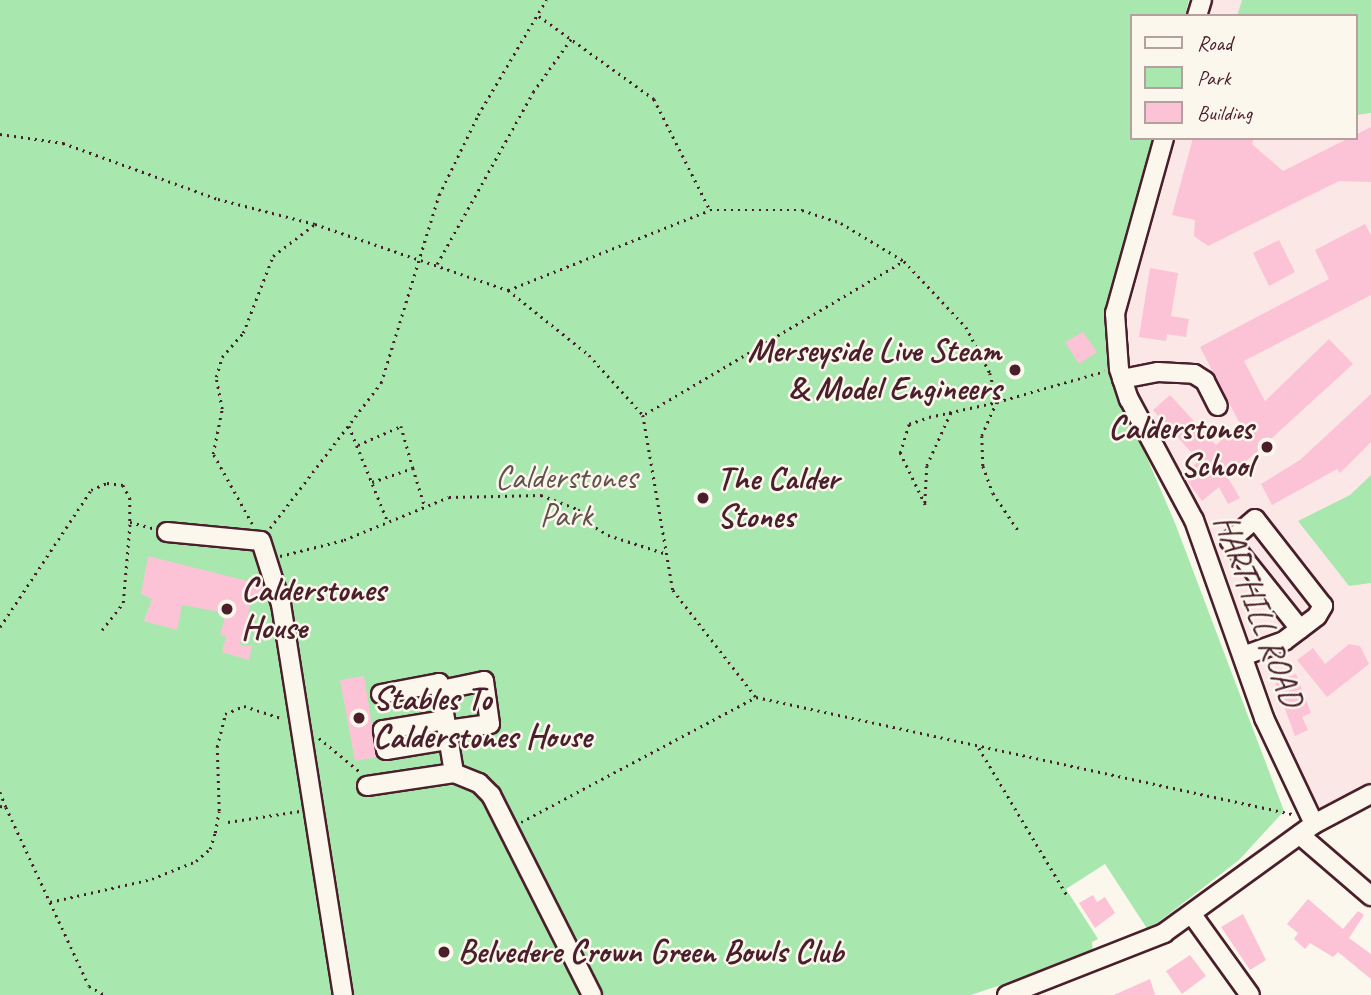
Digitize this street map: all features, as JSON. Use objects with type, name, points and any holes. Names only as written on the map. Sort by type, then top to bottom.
[{"type":"street","name":"HARTHILL ROAD","points":[[1163,140],[1115,313],[1120,374],[1194,520],[1264,718],[1307,829],[1371,896]]},
{"type":"street","points":[[1120,374],[1194,374],[1205,382],[1218,406]]},
{"type":"street","points":[[1243,656],[1284,641],[1300,629],[1323,606],[1315,589],[1255,519],[1230,541],[1300,629]]},
{"type":"street","points":[[167,531],[261,541],[281,604],[343,995]]},
{"type":"street","points":[[441,690],[484,681],[489,713],[490,724],[447,730]]},
{"type":"street","points":[[381,694],[439,683],[454,773]]},
{"type":"street","points":[[367,786],[454,773],[479,783],[507,829],[592,995]]},
{"type":"street","points":[[1007,995],[1164,933],[1193,916],[1307,829],[1371,794]]},
{"type":"street","points":[[1193,916],[1251,995]]},
{"type":"path","points":[[314,224],[273,256],[243,333],[222,358],[216,377],[222,409],[213,454],[261,541],[381,383],[439,195],[478,115],[546,0]]},
{"type":"path","points":[[538,16],[654,99],[710,210]]},
{"type":"path","points":[[437,265],[533,92],[571,39]]},
{"type":"path","points":[[0,134],[63,143],[218,199],[314,224],[508,290],[589,355],[643,415],[673,590],[756,696],[979,748],[1284,811],[1307,829]]},
{"type":"path","points":[[508,290],[710,210],[802,210],[841,223],[904,261],[978,345],[998,402],[982,436],[982,466],[993,493],[1018,530]]},
{"type":"path","points":[[643,415],[904,261]]},
{"type":"path","points":[[951,413],[928,466],[925,505],[900,453],[901,438],[909,424],[951,413],[1120,374]]},
{"type":"path","points":[[349,426],[388,522]]},
{"type":"path","points":[[357,446],[401,426],[425,507]]},
{"type":"path","points":[[372,482],[412,468]]},
{"type":"path","points":[[0,627],[91,490],[107,483],[123,485],[130,498],[130,522],[123,603],[102,630]]},
{"type":"path","points":[[267,559],[344,540],[449,497],[541,495],[578,509],[590,524],[608,535],[667,554]]},
{"type":"path","points":[[130,522],[167,531]]},
{"type":"path","points":[[507,829],[756,696]]},
{"type":"path","points":[[50,902],[165,875],[196,861],[210,849],[219,811],[217,747],[225,714],[244,706],[300,725],[356,765],[367,786]]},
{"type":"path","points":[[979,748],[1068,895]]},
{"type":"path","points":[[0,792],[89,986],[105,995]]},
{"type":"path","points":[[0,806],[6,807]]},
{"type":"path","points":[[228,822],[314,809]]},
{"type":"shaded area","name":"Calderstones School","points":[[1210,0],[1371,0],[1371,792],[1316,817],[1202,523],[1122,370],[1121,319],[1170,140],[1357,140],[1357,14],[1206,14]]},
{"type":"green space","name":"Calderstones Park","points":[[0,0],[1189,0],[1186,14],[1130,14],[1130,140],[1156,140],[1109,309],[1123,402],[1175,523],[1284,811],[1239,860],[1148,930],[1105,864],[1066,889],[1098,939],[1092,942],[1093,954],[971,995],[0,995]]},
{"type":"green space","points":[[1242,0],[1371,0],[1371,113],[1357,115],[1357,14],[1238,14]]},
{"type":"green space","points":[[1371,475],[1371,583],[1349,586],[1298,521],[1350,495]]},
{"type":"building","points":[[1371,127],[1371,182],[1339,181],[1208,246],[1194,236],[1195,220],[1172,215],[1192,140],[1253,140],[1252,144],[1283,171],[1345,140],[1357,140],[1357,134]]},
{"type":"building","points":[[1365,224],[1371,235],[1371,295],[1244,361],[1265,401],[1329,339],[1353,364],[1228,478],[1240,498],[1228,504],[1219,487],[1202,501],[1183,475],[1199,461],[1153,410],[1170,395],[1216,445],[1240,424],[1200,347],[1329,279],[1315,250]]},
{"type":"building","points":[[1279,240],[1295,272],[1269,286],[1253,253]]},
{"type":"building","points":[[1150,268],[1178,273],[1171,316],[1189,319],[1186,337],[1167,334],[1166,341],[1139,337]]},
{"type":"building","points":[[1083,332],[1097,352],[1079,364],[1065,342]]},
{"type":"building","points":[[1371,394],[1371,442],[1340,473],[1337,469],[1272,505],[1261,484],[1300,460]]},
{"type":"building","name":"Calderstones House","points":[[148,556],[263,585],[264,599],[253,596],[240,645],[252,646],[249,660],[222,652],[226,636],[220,635],[226,613],[182,605],[177,630],[144,621],[152,599],[141,594]]},
{"type":"building","points":[[1349,644],[1360,646],[1369,664],[1327,697],[1297,660],[1313,648],[1325,664]]},
{"type":"building","points":[[1296,674],[1311,713],[1302,717],[1308,730],[1295,736],[1275,682]]},
{"type":"building","name":"Stables To Calderstones House","points":[[364,676],[377,757],[355,761],[340,680]]},
{"type":"building","points":[[1093,895],[1097,902],[1105,897],[1115,913],[1095,928],[1079,903]]},
{"type":"building","points":[[1308,899],[1343,929],[1358,911],[1364,915],[1349,938],[1371,954],[1371,979],[1338,952],[1333,957],[1310,943],[1305,949],[1294,939],[1298,933],[1287,924]]},
{"type":"building","points":[[1243,914],[1266,960],[1250,970],[1221,927]]},
{"type":"building","points":[[1190,955],[1206,976],[1182,994],[1166,971]]},
{"type":"building","points":[[1150,979],[1155,995],[1114,995]]},
{"type":"place","name":"Merseyside Live Steam & Model Engineers","points":[[1015,370]]},
{"type":"place","name":"Calderstones School","points":[[1267,447]]},
{"type":"place","name":"The Calder Stones","points":[[703,498]]},
{"type":"place","name":"Calderstones House","points":[[227,609]]},
{"type":"place","name":"Stables To Calderstones House","points":[[359,718]]},
{"type":"place","name":"Belvedere Crown Green Bowls Club","points":[[444,952]]}]
